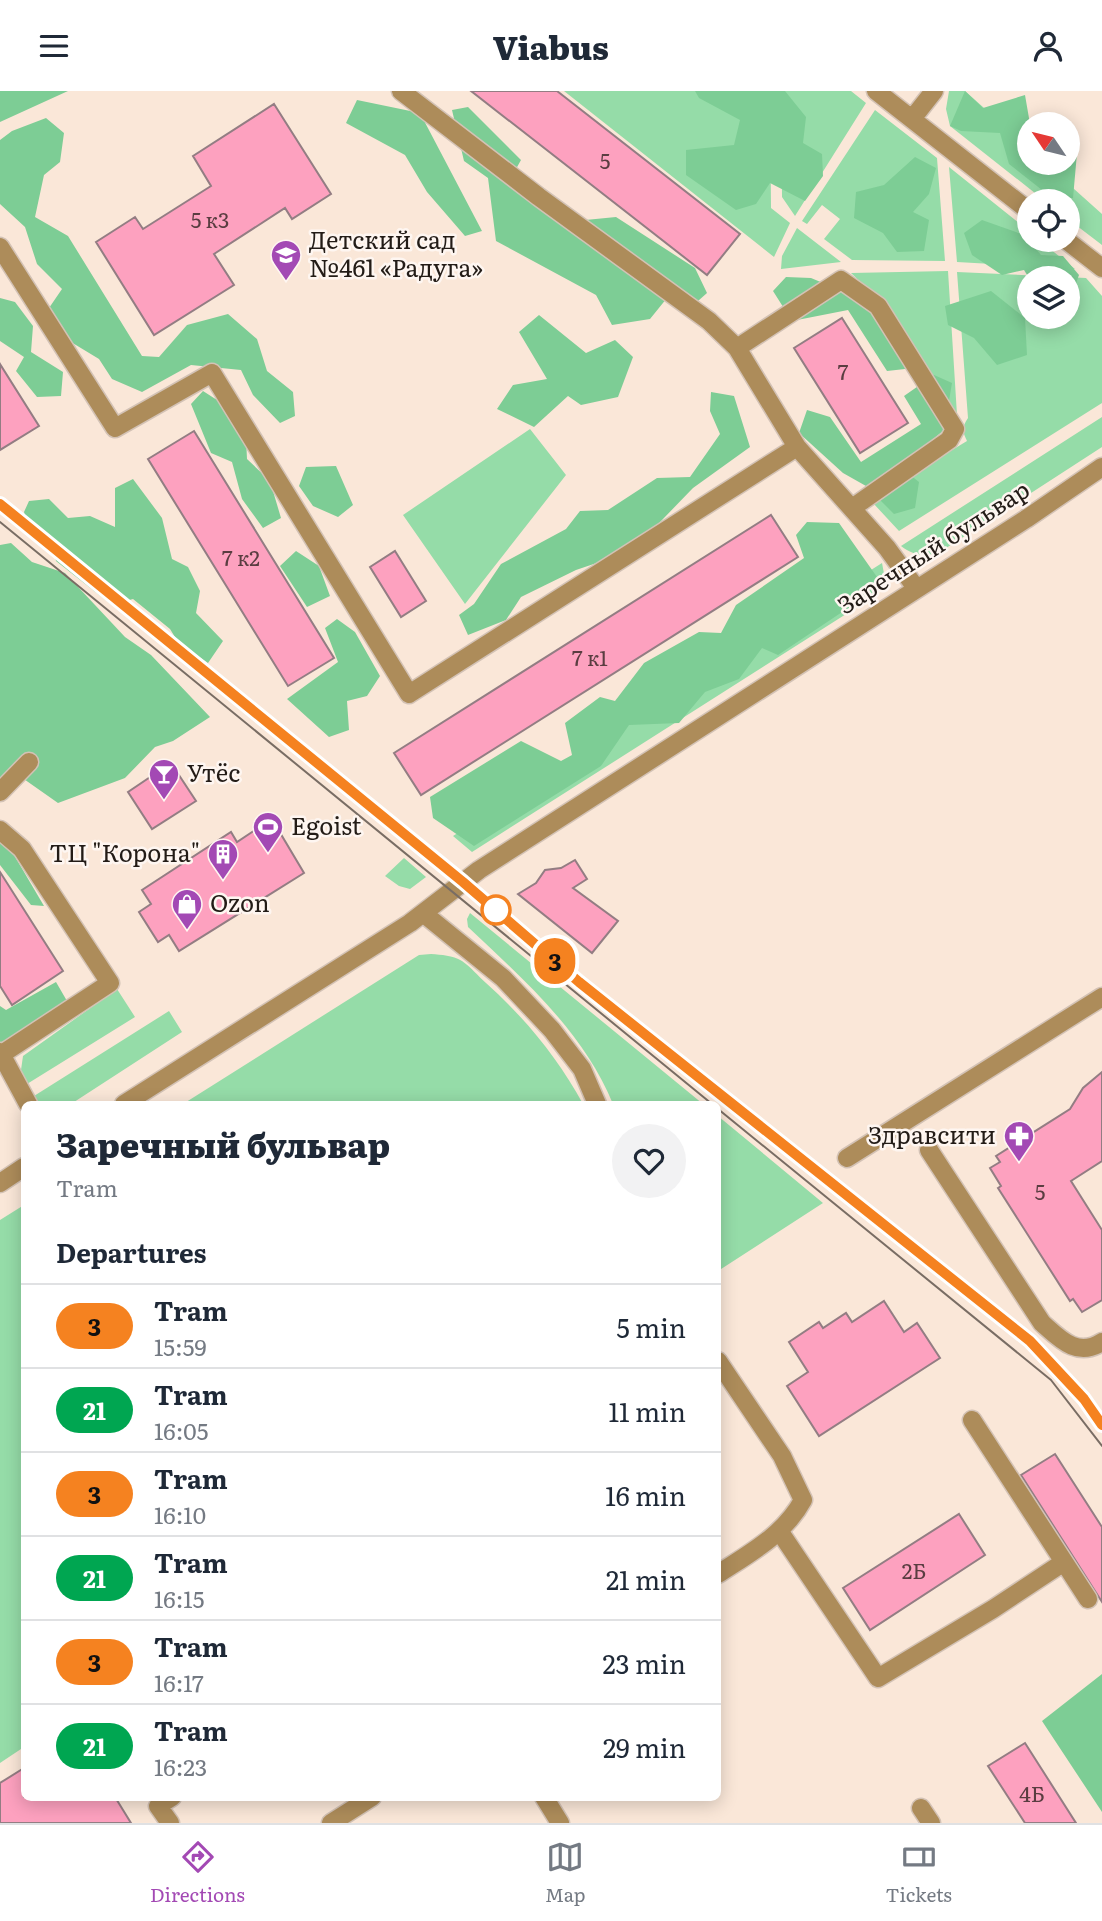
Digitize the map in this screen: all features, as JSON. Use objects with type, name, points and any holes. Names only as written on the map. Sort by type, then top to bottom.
[{"type":"street","points":[[401,91],[539,197],[709,321],[737,348],[797,447],[887,548],[916,588]]},
{"type":"street","points":[[876,91],[1017,202]]},
{"type":"street","points":[[912,119],[934,91]]},
{"type":"street","points":[[0,247],[115,428],[212,373],[409,694],[797,447]]},
{"type":"street","points":[[1080,251],[1102,268]]},
{"type":"street","points":[[737,348],[841,279],[878,306],[955,429],[948,440],[852,508]]},
{"type":"street","name":"Заречный бульвар","points":[[129,1101],[423,913],[479,870],[1026,519],[1102,467]]},
{"type":"street","points":[[0,792],[29,762]]},
{"type":"street","points":[[0,830],[22,849],[110,983],[1,1053],[26,1101]]},
{"type":"street","points":[[423,913],[503,978],[552,1030],[582,1069],[596,1101]]},
{"type":"street","points":[[847,1158],[1102,997]]},
{"type":"street","points":[[929,1150],[1042,1323],[1063,1343],[1079,1349],[1102,1342]]},
{"type":"street","points":[[0,1183],[21,1169]]},
{"type":"street","points":[[721,1365],[782,1456],[803,1500],[794,1517],[780,1532],[721,1572]]},
{"type":"street","points":[[972,1420],[1088,1599]]},
{"type":"street","points":[[780,1532],[878,1678],[993,1609],[1064,1562]]},
{"type":"street","points":[[166,1801],[158,1806],[170,1823]]},
{"type":"street","points":[[331,1823],[366,1801]]},
{"type":"street","points":[[546,1801],[560,1823]]},
{"type":"green space","points":[[0,91],[68,91],[0,122]]},
{"type":"green space","points":[[564,91],[770,91],[771,208],[790,223],[774,257]]},
{"type":"green space","points":[[695,91],[785,91],[806,117],[803,143],[822,154],[823,176],[805,201],[770,183],[756,204],[736,210],[686,175],[686,150],[734,145],[740,120],[699,98]]},
{"type":"green space","points":[[781,91],[851,91],[866,103],[795,216],[782,197]]},
{"type":"green space","points":[[949,91],[965,91],[1017,137],[1017,175],[1058,175],[1074,189],[1030,189],[950,126],[946,109]]},
{"type":"green space","points":[[965,91],[983,108],[1025,95],[1028,112],[1017,112],[1017,170],[1009,164],[1000,133],[961,131],[950,126]]},
{"type":"green space","points":[[357,100],[420,113],[482,231],[465,236],[427,192],[405,155],[346,123]]},
{"type":"green space","points":[[468,107],[521,160],[507,185],[565,222],[616,217],[695,268],[707,293],[689,309],[667,298],[650,319],[612,325],[596,295],[496,241],[488,178],[464,161],[452,110]]},
{"type":"green space","points":[[875,110],[937,158],[945,261],[852,260],[824,239],[840,219],[822,205],[807,224],[802,221]]},
{"type":"green space","points":[[46,118],[64,133],[60,162],[44,175],[35,217],[68,236],[142,356],[159,357],[187,325],[228,314],[257,339],[267,371],[293,392],[295,416],[280,423],[253,395],[241,370],[191,365],[142,392],[112,379],[99,359],[66,339],[49,308],[62,289],[37,264],[25,227],[0,204],[0,140],[12,131]]},
{"type":"green space","points":[[915,157],[936,168],[929,194],[913,212],[929,220],[924,251],[897,252],[883,233],[854,218],[856,192],[884,185]]},
{"type":"green space","points":[[949,167],[1017,221],[1017,252],[1054,252],[1071,266],[1024,266],[957,262]]},
{"type":"green space","points":[[1023,175],[1075,175],[1074,189],[1041,189]]},
{"type":"green space","points":[[1080,194],[1102,214],[1102,245],[1080,228]]},
{"type":"green space","points":[[982,220],[1017,232],[1017,252],[1063,256],[1071,266],[1017,266],[1017,272],[1002,275],[972,255],[964,233]]},
{"type":"green space","points":[[797,228],[841,262],[781,269],[782,256]]},
{"type":"green space","points":[[948,271],[957,415],[888,308],[851,273]]},
{"type":"green space","points":[[957,272],[1017,275],[1017,329],[1080,329],[1080,278],[1086,278],[1102,296],[1102,403],[899,531],[873,503],[914,473],[967,441],[963,429],[968,418]]},
{"type":"green space","points":[[786,277],[811,278],[835,288],[855,292],[903,341],[905,369],[887,371],[848,310],[792,321],[773,291]]},
{"type":"green space","points":[[991,291],[1017,312],[1017,329],[1026,329],[1027,355],[997,365],[974,338],[948,325],[945,306]]},
{"type":"green space","points":[[0,298],[15,302],[33,326],[31,352],[63,372],[61,396],[37,397],[16,371],[24,357],[0,341]]},
{"type":"green space","points":[[539,315],[586,353],[615,340],[633,357],[618,397],[581,405],[568,396],[534,427],[497,409],[513,385],[547,379],[519,332]]},
{"type":"green space","points":[[934,375],[952,383],[944,430],[900,467],[919,482],[915,508],[894,514],[866,486],[843,473],[799,433],[807,410],[830,417],[861,462],[921,424],[904,396]]},
{"type":"green space","points":[[203,391],[245,418],[247,459],[270,481],[281,518],[263,528],[242,499],[232,462],[211,453],[191,404]]},
{"type":"green space","points":[[711,392],[734,396],[750,447],[693,488],[632,551],[576,570],[521,597],[506,620],[468,635],[459,615],[474,604],[501,564],[566,529],[580,511],[608,510],[657,478],[690,477],[720,434],[710,411]]},
{"type":"green space","points":[[1102,417],[1102,447],[940,552],[920,555],[901,546]]},
{"type":"green space","points":[[530,429],[566,475],[465,604],[403,515]]},
{"type":"green space","points":[[336,466],[353,505],[338,517],[313,506],[299,486],[306,467]]},
{"type":"green space","points":[[133,479],[162,518],[172,559],[188,567],[200,591],[196,613],[223,641],[208,663],[178,642],[170,629],[133,599],[112,605],[56,561],[52,540],[31,534],[24,512],[29,501],[49,499],[68,518],[90,516],[115,527],[115,488]]},
{"type":"green space","points":[[807,522],[839,523],[877,577],[860,600],[778,655],[762,648],[739,679],[705,692],[679,723],[629,725],[601,766],[474,846],[433,818],[430,797],[521,741],[561,761],[572,755],[565,723],[600,697],[615,701],[644,663],[699,632],[721,633],[736,605],[804,558],[796,535]]},
{"type":"green space","points":[[11,543],[32,562],[65,573],[125,637],[151,655],[210,717],[173,741],[155,747],[125,778],[58,803],[21,777],[0,783],[0,545]]},
{"type":"green space","points":[[296,551],[319,566],[330,596],[307,607],[280,566]]},
{"type":"green space","points":[[882,563],[885,579],[876,595],[472,852],[453,836]]},
{"type":"green space","points":[[337,619],[355,632],[380,676],[367,696],[347,701],[349,730],[329,737],[287,699],[338,662],[325,628]]},
{"type":"green space","points":[[0,839],[7,843],[44,906],[31,905],[0,865]]},
{"type":"green space","points":[[404,858],[426,877],[410,889],[399,886],[385,876]]},
{"type":"green space","points":[[470,913],[699,1101],[612,1101],[586,1053],[569,1030],[531,987],[468,927],[467,919]]},
{"type":"green space","points":[[419,955],[451,956],[471,969],[527,1025],[552,1055],[581,1101],[188,1101]]},
{"type":"green space","points":[[56,982],[67,1001],[0,1047],[0,1006],[6,1010]]},
{"type":"green space","points":[[117,989],[135,1017],[27,1084],[21,1070],[23,1056]]},
{"type":"green space","points":[[169,1011],[182,1032],[76,1101],[38,1101],[34,1096]]},
{"type":"green space","points":[[721,1118],[823,1203],[721,1269]]},
{"type":"green space","points":[[21,1207],[21,1749],[0,1763],[0,1220]]},
{"type":"green space","points":[[1102,1674],[1102,1812],[1042,1721]]},
{"type":"building","points":[[471,91],[557,91],[740,234],[707,275]]},
{"type":"building","points":[[274,104],[331,194],[292,219],[285,208],[214,254],[234,285],[154,335],[96,242],[135,217],[143,229],[211,186],[193,156]]},
{"type":"building","points":[[842,318],[908,423],[860,453],[794,348]]},
{"type":"building","points":[[0,364],[39,426],[0,450]]},
{"type":"building","points":[[194,431],[334,658],[288,686],[148,459]]},
{"type":"building","points":[[771,515],[798,557],[421,795],[394,753]]},
{"type":"building","points":[[395,551],[426,601],[401,617],[370,567]]},
{"type":"building","points":[[171,763],[196,801],[152,829],[128,792]]},
{"type":"building","name":"ТЦ \"Корона\"","points":[[264,824],[268,831],[276,826],[304,873],[179,951],[169,935],[158,942],[139,912],[151,904],[142,890],[231,832],[237,842]]},
{"type":"building","points":[[575,860],[587,879],[573,888],[618,921],[592,953],[518,894],[536,883],[545,870],[561,868]]},
{"type":"building","points":[[0,872],[63,971],[12,1005],[0,986]]},
{"type":"building","points":[[1102,1072],[1102,1161],[1071,1181],[1102,1230],[1102,1300],[1082,1312],[1073,1299],[1070,1301],[998,1188],[1001,1186],[990,1168],[1000,1162],[996,1156],[1070,1109],[1083,1088]]},
{"type":"building","points":[[884,1301],[904,1332],[917,1323],[940,1358],[819,1436],[787,1386],[808,1372],[789,1342],[819,1322],[823,1328],[846,1313],[852,1322]]},
{"type":"building","points":[[1055,1454],[1102,1527],[1102,1602],[1021,1475]]},
{"type":"building","points":[[959,1514],[985,1555],[870,1630],[843,1588]]},
{"type":"building","points":[[1025,1743],[1076,1823],[1025,1823],[988,1766]]},
{"type":"building","points":[[21,1770],[21,1801],[117,1801],[131,1823],[0,1823],[0,1783]]},
{"type":"tram line","points":[[0,504],[463,882],[579,982],[1030,1341],[1084,1399],[1102,1425]]},
{"type":"tram line","name":"3","points":[[0,504],[463,882],[579,982],[1030,1341],[1084,1399],[1102,1425]]},
{"type":"tram line","points":[[0,522],[708,1101]]},
{"type":"tram line","points":[[721,1111],[1051,1380],[1102,1446]]},
{"type":"place","name":"Детский сад №461 «Радуга»","points":[[286,282]]},
{"type":"place","name":"Утёс","points":[[164,801]]},
{"type":"place","name":"Egoist","points":[[268,854]]},
{"type":"place","name":"ТЦ \"Корона\"","points":[[223,881]]},
{"type":"place","name":"Ozon","points":[[187,931]]},
{"type":"place","name":"Здравсити","points":[[1019,1163]]}]
